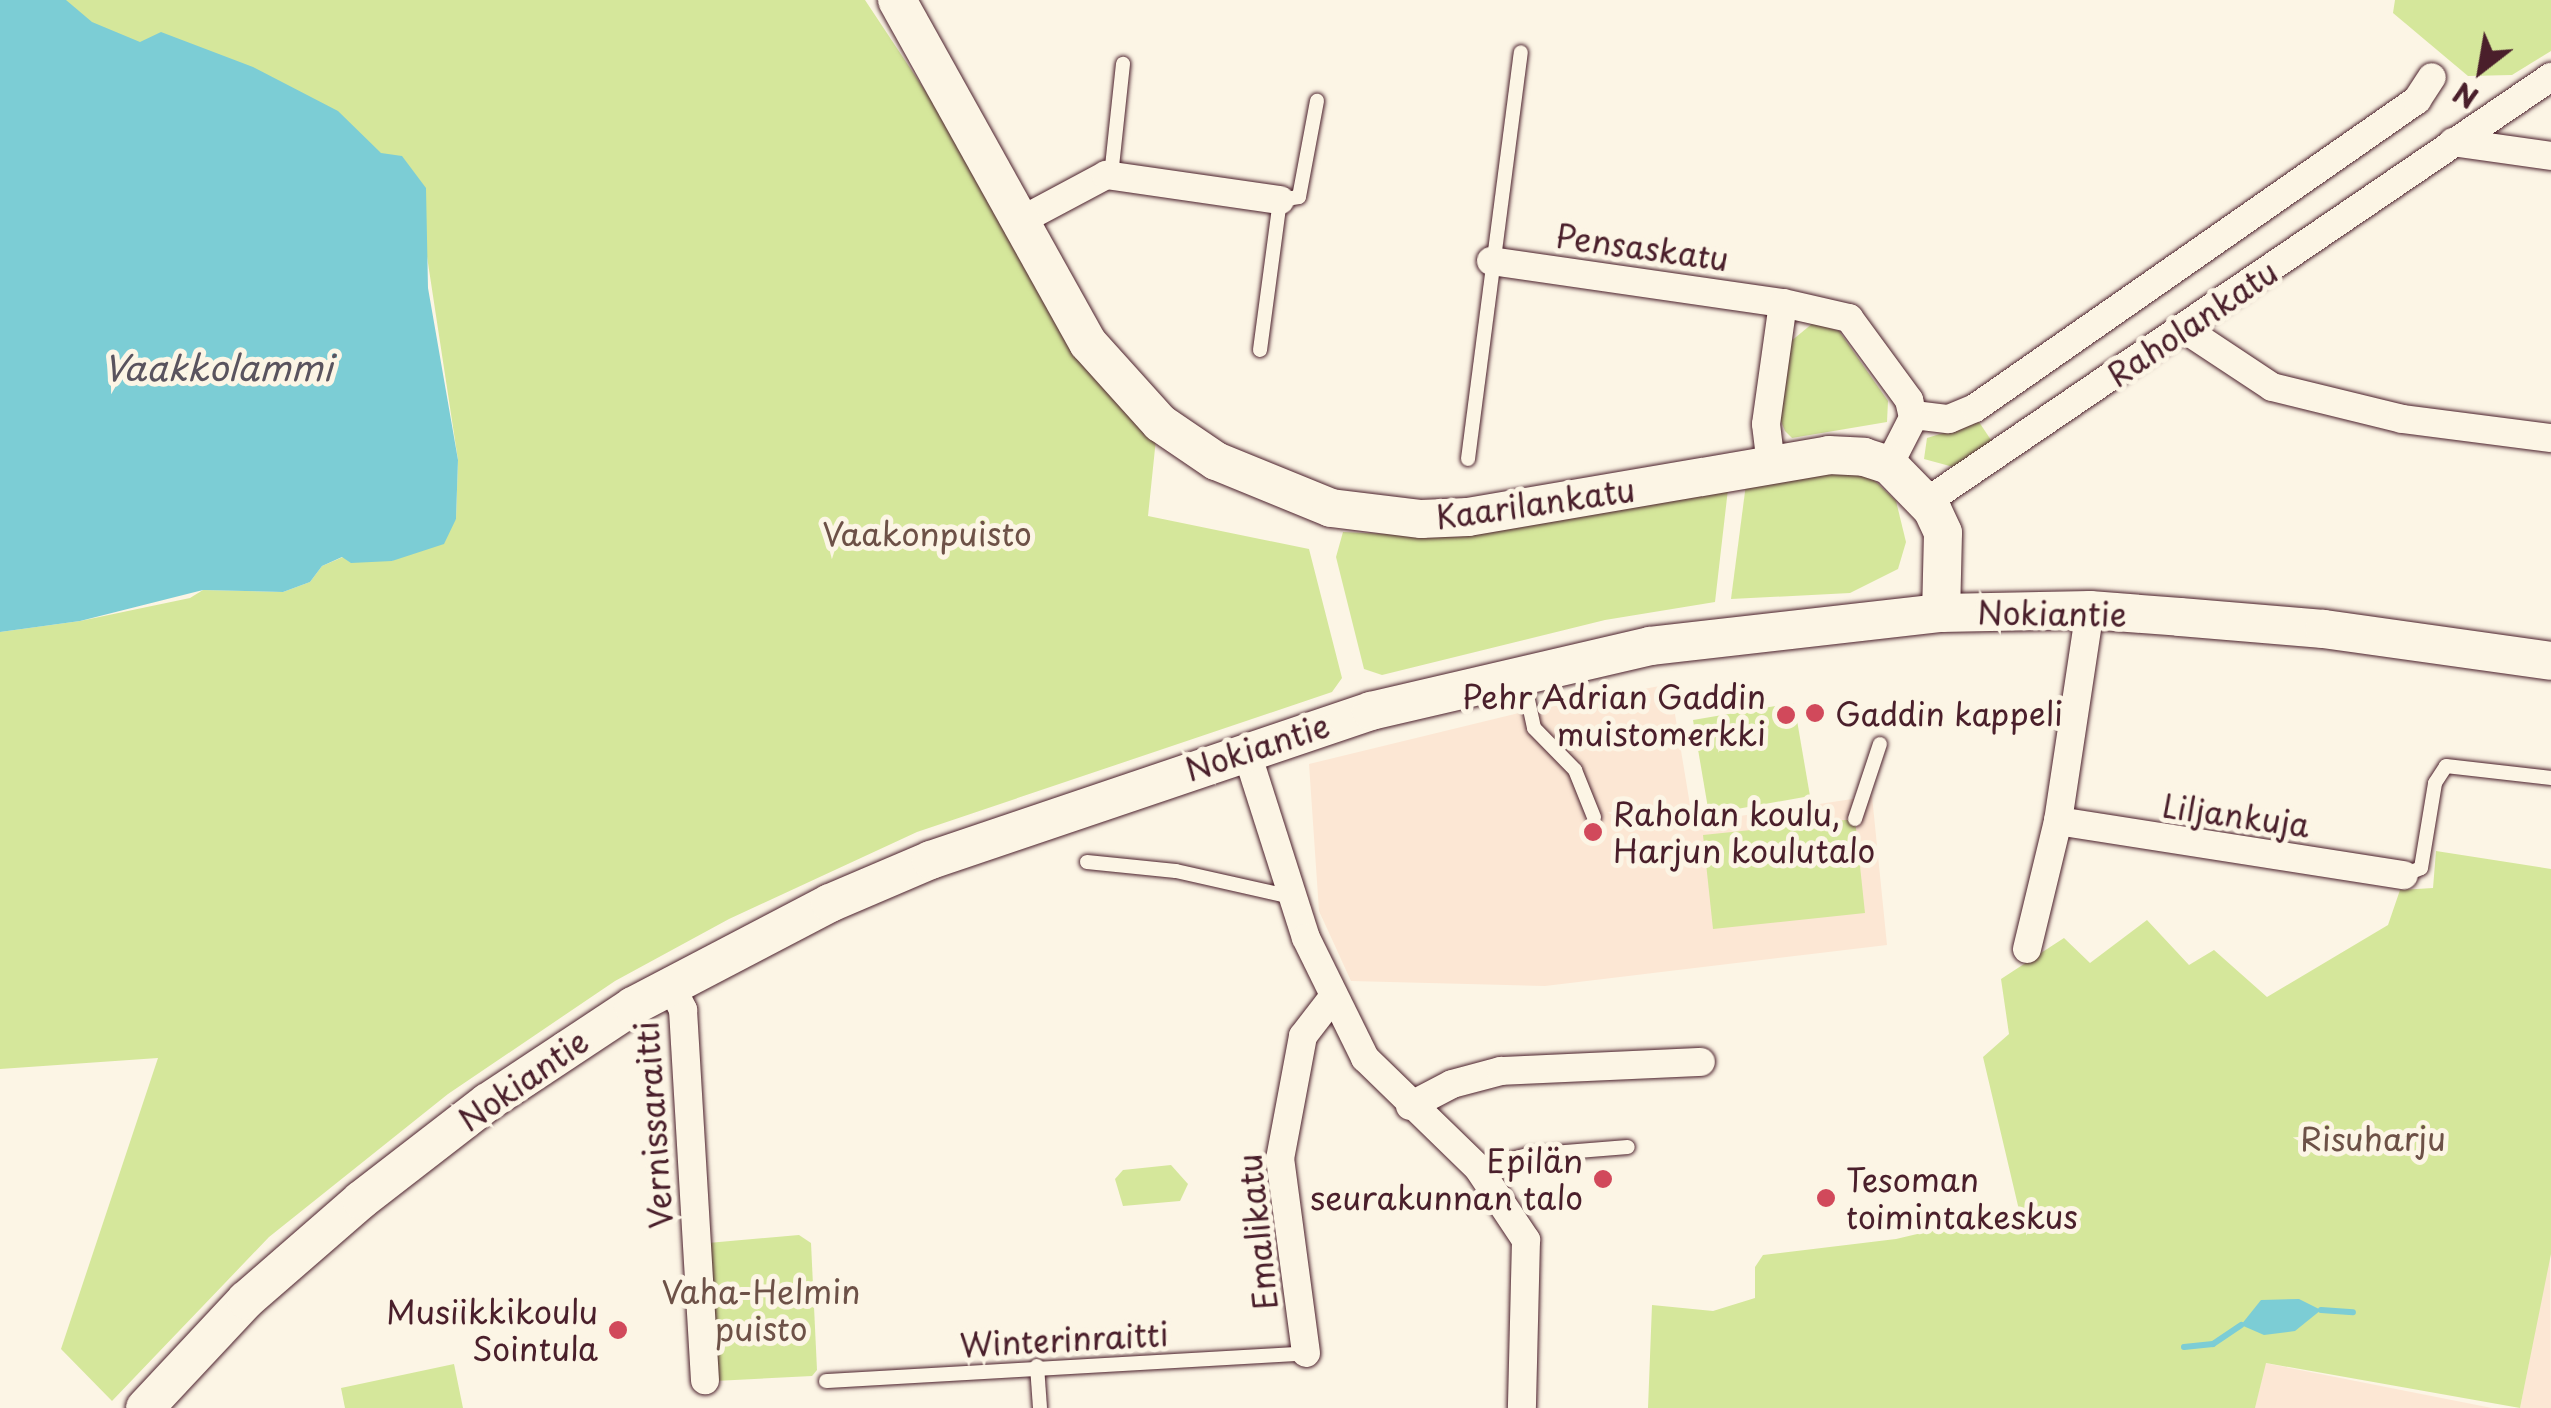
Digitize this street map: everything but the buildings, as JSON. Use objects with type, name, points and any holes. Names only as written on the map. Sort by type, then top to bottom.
[{"type":"main road","name":"Kaarilankatu","points":[[897,0],[1088,343],[1160,424],[1216,461],[1316,503],[1382,518],[1468,517],[1842,455],[1889,465]]},
{"type":"main road","points":[[1889,465],[1926,502],[1942,533],[1941,613]]},
{"type":"main road","name":"Nokiantie","points":[[146,1408],[246,1300],[361,1200],[529,1073],[671,986],[830,903],[931,860],[1246,750],[1522,672],[1710,636],[1941,613],[2090,610],[2324,629],[2551,661]]},
{"type":"street","name":"Raholankatu","points":[[1914,414],[1949,419],[1975,408],[2417,100],[2432,77]]},
{"type":"street","name":"Raholankatu","points":[[1926,502],[2186,330],[2551,77]]},
{"type":"street","points":[[2453,142],[2551,156]]},
{"type":"street","points":[[1020,221],[1112,176],[1280,200]]},
{"type":"street","name":"Pensaskatu","points":[[1491,261],[1783,303],[1849,318],[1914,414]]},
{"type":"street","points":[[1771,465],[1768,397],[1783,303]]},
{"type":"street","points":[[2186,330],[2272,387],[2402,420],[2551,438]]},
{"type":"street","points":[[1889,465],[1914,414]]},
{"type":"street","points":[[2027,949],[2058,821],[2090,610]]},
{"type":"street","points":[[1246,750],[1292,897],[1333,997],[1365,1058],[1410,1106],[1478,1168],[1526,1240],[1522,1408]]},
{"type":"street","name":"Liljankuja","points":[[2058,821],[2404,875]]},
{"type":"street","name":"Vernissaraitti","points":[[671,986],[682,1010],[706,1380]]},
{"type":"street","name":"Emalikatu","points":[[1306,1353],[1280,1159],[1302,1036],[1333,997]]},
{"type":"street","points":[[1410,1106],[1501,1071],[1701,1062]]},
{"type":"lane","points":[[1468,458],[1521,52]]},
{"type":"lane","points":[[1112,176],[1124,64]]},
{"type":"lane","points":[[1260,350],[1280,200],[1299,196],[1317,101]]},
{"type":"lane","points":[[1522,672],[1534,728],[1576,770],[1594,817]]},
{"type":"lane","points":[[1855,819],[1880,744]]},
{"type":"lane","points":[[2404,875],[2421,868],[2434,783],[2446,766],[2551,778]]},
{"type":"lane","points":[[1087,862],[1176,871],[1292,897]]},
{"type":"lane","points":[[1478,1168],[1528,1155],[1628,1147]]},
{"type":"lane","name":"Winterinraitti","points":[[826,1381],[1306,1353]]},
{"type":"lane","points":[[1036,1366],[1040,1408]]},
{"type":"shaded area","name":"Raholan koulu, Harjun koulutalo","points":[[1670,684],[1693,823],[1872,796],[1887,945],[1545,986],[1351,981],[1319,911],[1309,764],[1523,712]]},
{"type":"shaded area","points":[[2550,1254],[2551,1408],[2520,1408]]},
{"type":"shaded area","points":[[2265,1363],[2492,1408],[2255,1408]]},
{"type":"green space","name":"Vaakonpuisto","points":[[0,0],[865,0],[1156,439],[1148,516],[1309,549],[1342,678],[1332,692],[917,832],[729,919],[615,981],[448,1094],[269,1237],[112,1401],[61,1349],[158,1058],[0,1069],[0,632],[80,621],[190,598],[203,590],[283,592],[310,582],[322,566],[343,557],[392,561],[456,519],[458,460],[426,250]]},
{"type":"green space","points":[[2395,0],[2551,0],[2551,51],[2512,75],[2468,76],[2393,13]]},
{"type":"green space","points":[[1813,323],[1839,331],[1888,401],[1887,422],[1792,438],[1785,431],[1780,419],[1790,342]]},
{"type":"green space","points":[[1979,422],[1993,443],[1957,468],[1924,459],[1927,438]]},
{"type":"green space","points":[[1843,470],[1873,479],[1896,501],[1906,542],[1898,569],[1850,593],[1731,599],[1746,484]]},
{"type":"green space","points":[[1728,489],[1715,602],[1605,620],[1382,675],[1364,669],[1336,557],[1343,532],[1457,537]]},
{"type":"green space","points":[[1794,703],[1810,796],[1709,814],[1693,720]]},
{"type":"green space","points":[[1855,819],[1865,913],[1713,929],[1703,835]]},
{"type":"green space","name":"Risuharju","points":[[2436,851],[2551,869],[2551,1254],[2520,1408],[2266,1363],[2255,1408],[1648,1408],[1652,1305],[1713,1311],[1755,1298],[1755,1267],[1763,1255],[1896,1239],[2019,1210],[1983,1057],[2009,1034],[2001,979],[2064,938],[2090,963],[2147,920],[2189,965],[2214,950],[2267,997],[2388,925],[2400,890],[2433,888]]},
{"type":"green space","points":[[1171,1165],[1188,1184],[1180,1201],[1123,1206],[1115,1179],[1123,1170]]},
{"type":"green space","name":"Vaha-Helmin puisto","points":[[799,1235],[811,1243],[817,1370],[812,1376],[715,1381],[708,1243]]},
{"type":"green space","points":[[454,1364],[463,1408],[345,1408],[341,1388]]},
{"type":"water","name":"Vaakkolammi","points":[[0,0],[66,0],[92,22],[140,42],[161,32],[253,67],[338,111],[381,153],[402,156],[426,188],[428,288],[458,460],[456,519],[444,544],[392,561],[351,563],[342,557],[322,566],[310,582],[283,592],[203,590],[80,621],[0,632]]},
{"type":"water","points":[[2299,1299],[2321,1310],[2295,1331],[2264,1335],[2241,1325],[2261,1300]]},
{"type":"waterway","points":[[2321,1310],[2353,1312]]},
{"type":"waterway","points":[[2184,1347],[2213,1344],[2241,1325]]},
{"type":"place","name":"Gaddin kappeli","points":[[1815,713]]},
{"type":"place","name":"Pehr Adrian Gaddin muistomerkki","points":[[1786,715]]},
{"type":"place","name":"Raholan koulu, Harjun koulutalo","points":[[1593,832]]},
{"type":"place","name":"Epilän seurakunnan talo","points":[[1603,1179]]},
{"type":"place","name":"Tesoman toimintakeskus","points":[[1826,1198]]},
{"type":"place","name":"Musiikkikoulu Sointula","points":[[618,1330]]}]
